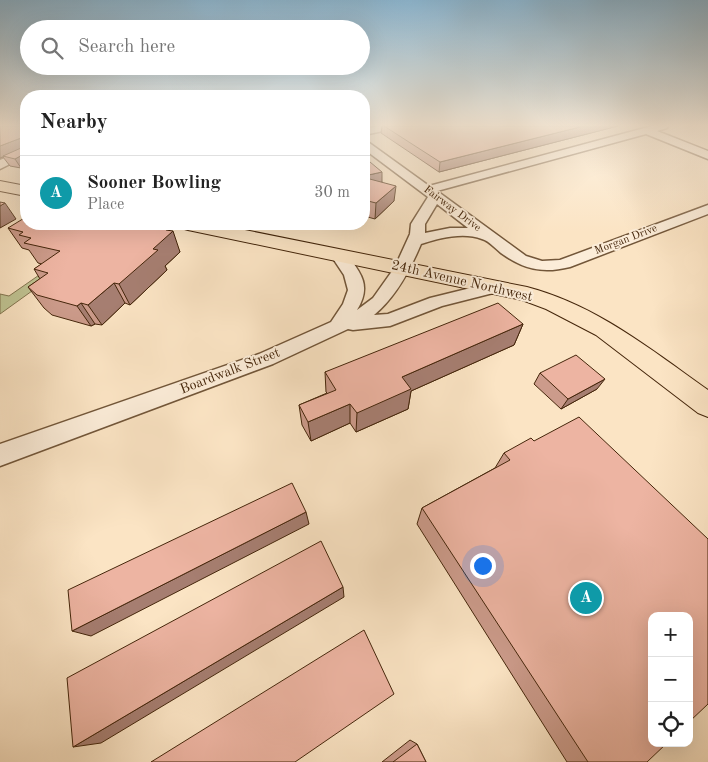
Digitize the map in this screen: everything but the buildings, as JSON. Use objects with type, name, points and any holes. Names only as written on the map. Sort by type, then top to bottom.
[{"type":"main road","points":[[0,186],[20,190]]},
{"type":"main road","name":"24th Avenue Northwest","points":[[218,230],[528,294],[605,328],[708,405]]},
{"type":"street","name":"Fairway Drive","points":[[382,162],[431,193],[445,216],[488,235],[529,264],[544,268]]},
{"type":"street","points":[[431,193],[538,162]]},
{"type":"street","name":"Boardwalk Street","points":[[0,455],[266,359],[373,307],[379,302],[403,268],[417,237],[418,224],[431,193]]},
{"type":"street","name":"Morgan Drive","points":[[544,268],[564,264],[708,209]]},
{"type":"street","points":[[417,237],[445,216]]},
{"type":"street","points":[[417,237],[454,231],[470,231],[488,235]]},
{"type":"street","points":[[337,326],[353,303],[358,289],[354,277],[338,254]]},
{"type":"street","points":[[337,326],[390,320],[436,302],[495,287]]},
{"type":"green space","points":[[104,230],[117,230],[0,314],[0,294],[9,296]]},
{"type":"place","name":"Sooner Bowling","points":[[586,598]]}]
